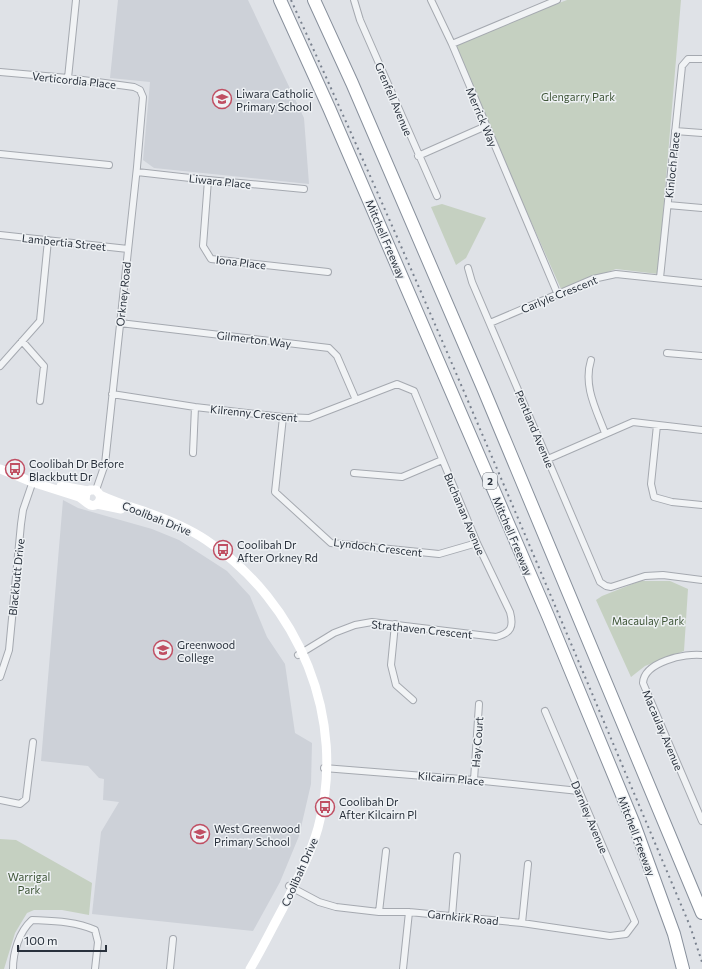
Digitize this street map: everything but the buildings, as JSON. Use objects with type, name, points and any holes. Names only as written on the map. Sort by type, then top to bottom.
[{"type":"highway","name":"Mitchell Freeway","points":[[280,0],[335,122],[554,630],[634,824],[674,934],[683,969]]},
{"type":"highway","points":[[314,0],[352,83],[480,380],[702,913]]},
{"type":"main road","name":"Coolibah Drive","points":[[0,463],[33,480]]},
{"type":"main road","name":"Coolibah Drive","points":[[0,469],[33,480],[93,496],[130,512],[168,525],[197,541],[213,552],[244,579],[267,605],[300,654],[316,708],[325,768],[312,832],[302,859],[291,887],[250,969]]},
{"type":"main road","name":"Coolibah Drive","points":[[244,969],[291,887]]},
{"type":"street","points":[[68,78],[76,0]]},
{"type":"street","name":"Grenfell Avenue","points":[[354,0],[360,20],[436,196]]},
{"type":"street","name":"Merrick Way","points":[[431,0],[452,44],[558,295]]},
{"type":"street","points":[[452,44],[557,0]]},
{"type":"street","name":"Kinloch Place","points":[[660,278],[682,66],[685,61],[694,58],[702,59]]},
{"type":"street","name":"Verticordia Place","points":[[0,72],[68,78],[137,88],[143,97]]},
{"type":"street","name":"Orkney Road","points":[[93,496],[104,464],[137,172],[143,97]]},
{"type":"street","points":[[418,156],[486,126]]},
{"type":"street","points":[[675,131],[702,133]]},
{"type":"street","points":[[0,154],[109,165]]},
{"type":"street","name":"Liwara Place","points":[[137,172],[304,188]]},
{"type":"street","name":"Iona Place","points":[[208,180],[203,246],[211,259],[328,272]]},
{"type":"street","points":[[668,205],[702,208]]},
{"type":"street","name":"Lambertia Street","points":[[0,235],[128,249]]},
{"type":"street","points":[[0,366],[40,321],[48,240]]},
{"type":"street","name":"Pentland Avenue","points":[[468,268],[472,282],[598,579],[606,586],[614,587],[637,577],[654,575],[702,580]]},
{"type":"street","name":"Carlyle Crescent","points":[[490,322],[558,295],[593,279],[616,274],[702,283]]},
{"type":"street","name":"Gilmerton Way","points":[[120,323],[329,348],[337,356],[356,400]]},
{"type":"street","points":[[22,341],[44,366],[40,401]]},
{"type":"street","points":[[667,353],[702,356]]},
{"type":"street","points":[[591,360],[588,373],[588,387],[605,433]]},
{"type":"street","name":"Kilrenny Crescent","points":[[112,394],[195,407],[283,417],[309,418],[398,384],[414,391]]},
{"type":"street","name":"Buchanan Avenue","points":[[414,391],[477,543],[510,612],[513,622],[510,630],[505,635]]},
{"type":"street","points":[[193,453],[195,407]]},
{"type":"street","name":"Lyndoch Crescent","points":[[283,417],[275,492],[330,543],[439,554],[477,543]]},
{"type":"street","points":[[548,459],[633,422],[702,430]]},
{"type":"street","points":[[657,425],[651,484],[654,497],[672,502],[702,505]]},
{"type":"street","points":[[354,473],[402,477],[442,460]]},
{"type":"street","name":"Blackbutt Drive","points":[[0,677],[9,650],[23,510],[33,480]]},
{"type":"street","name":"Strathaven Crescent","points":[[300,654],[334,633],[355,625],[372,622],[496,638],[505,635]]},
{"type":"street","points":[[395,624],[391,665],[394,678],[396,685],[413,700]]},
{"type":"street","name":"Macaulay Avenue","points":[[702,655],[690,654],[679,656],[652,667],[644,676],[643,683],[699,806],[702,821]]},
{"type":"street","name":"Hay Court","points":[[474,780],[479,704]]},
{"type":"street","name":"Darnley Avenue","points":[[546,712],[635,922]]},
{"type":"street","points":[[0,800],[20,804],[26,799],[33,742]]},
{"type":"street","name":"Kilcairn Place","points":[[325,768],[474,780],[579,791]]},
{"type":"street","points":[[379,912],[386,851]]},
{"type":"street","points":[[452,916],[457,856]]},
{"type":"street","points":[[522,923],[528,864]]},
{"type":"street","name":"Garnkirk Road","points":[[291,887],[327,906],[379,912],[409,912],[522,923],[610,936],[626,934],[635,922]]},
{"type":"street","points":[[403,969],[409,912]]},
{"type":"street","points":[[13,969],[13,957],[25,927],[32,920],[58,921],[85,925],[95,930],[98,942],[96,969]]},
{"type":"street","points":[[170,969],[173,939]]},
{"type":"shaded area","name":"Liwara Catholic Primary School","points":[[118,0],[248,0],[304,118],[309,184],[154,168],[143,160],[150,82],[110,78]]},
{"type":"shaded area","name":"Greenwood College","points":[[63,500],[78,508],[152,529],[179,540],[227,571],[250,596],[267,637],[285,664],[295,733],[312,743],[311,784],[299,836],[280,882],[253,931],[92,914],[101,832],[119,802],[103,800],[104,779],[99,778],[88,766],[41,761]]},
{"type":"green space","name":"Glengarry Park","points":[[567,0],[681,0],[658,274],[616,269],[561,289],[452,44]]},
{"type":"green space","points":[[442,204],[486,218],[466,258],[456,265],[431,207]]},
{"type":"green space","name":"Macaulay Park","points":[[640,581],[670,581],[688,589],[684,651],[645,666],[631,677],[596,600],[602,596]]},
{"type":"green space","name":"Warrigal Park","points":[[0,839],[16,840],[92,883],[89,915],[62,910],[34,910],[27,913],[15,933],[4,969],[0,969]]},
{"type":"railway","points":[[291,0],[394,230],[494,462],[690,926],[702,962]]},
{"type":"place","name":"Liwara Catholic Primary School","points":[[222,99]]},
{"type":"place","name":"Coolibah Dr Before Blackbutt Dr","points":[[15,469]]},
{"type":"place","name":"Coolibah Dr After Orkney Rd","points":[[223,550]]},
{"type":"place","name":"Greenwood College","points":[[163,650]]},
{"type":"place","name":"Coolibah Dr After Kilcairn Pl","points":[[325,807]]},
{"type":"place","name":"West Greenwood Primary School","points":[[200,834]]}]
